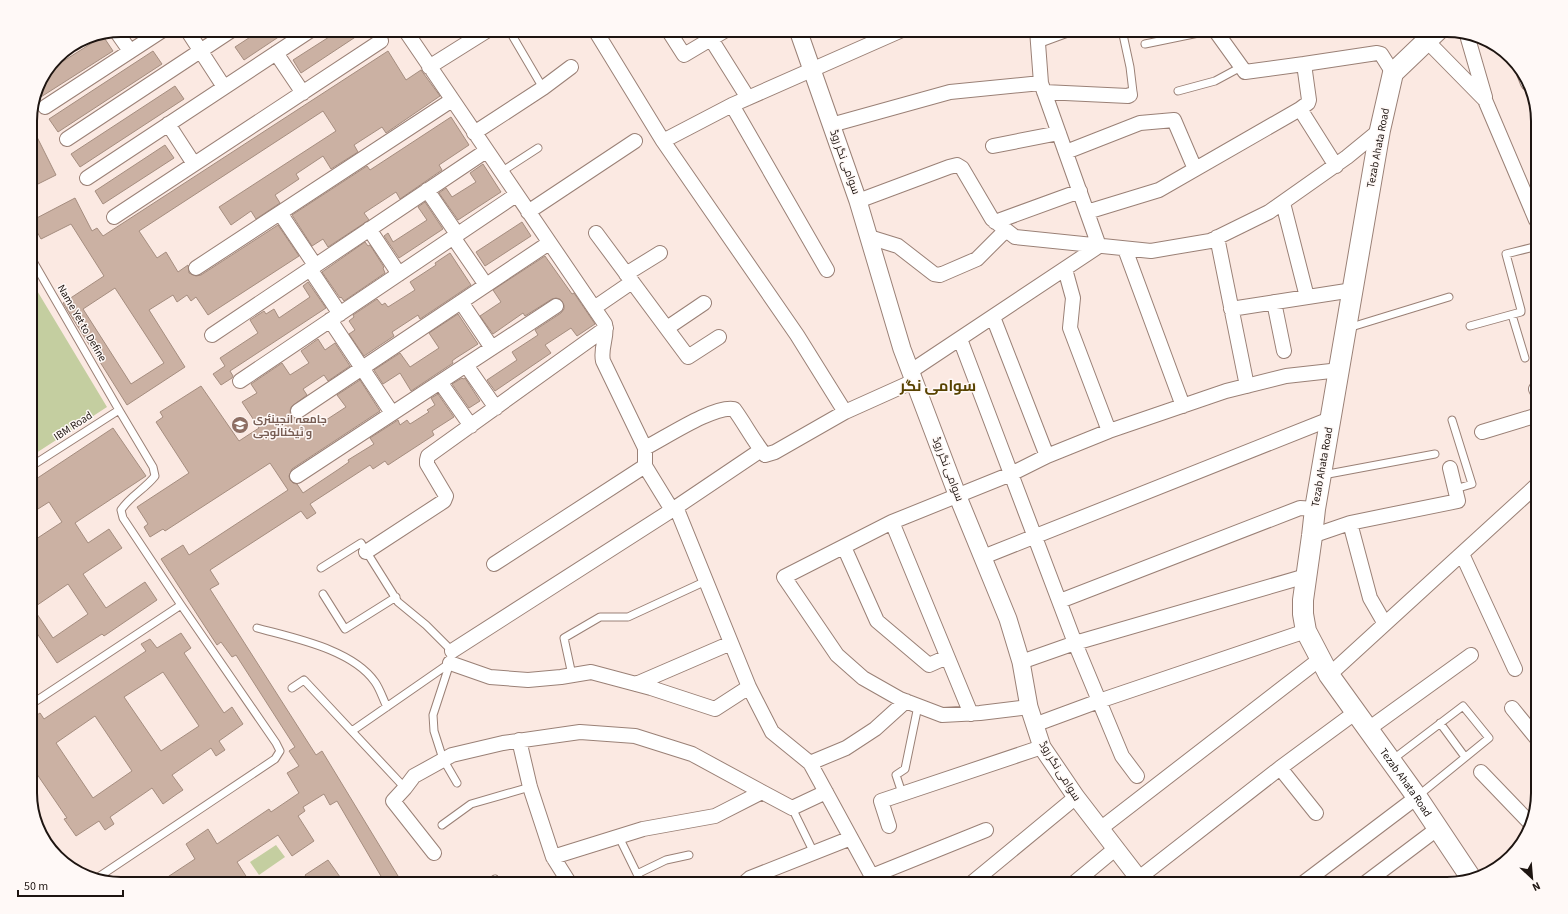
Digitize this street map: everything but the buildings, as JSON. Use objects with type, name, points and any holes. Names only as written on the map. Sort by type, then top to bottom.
[{"type":"main road","points":[[1393,73],[1432,37]]},
{"type":"main road","name":"Tezab Ahata Road","points":[[1393,73],[1380,130],[1340,370],[1320,476],[1306,576],[1303,614],[1306,631],[1325,667],[1367,730],[1417,797],[1468,874]]},
{"type":"street","points":[[120,37],[130,51]]},
{"type":"street","points":[[45,106],[152,37]]},
{"type":"street","points":[[191,37],[224,87]]},
{"type":"street","points":[[67,139],[221,37]]},
{"type":"street","points":[[87,178],[300,37]]},
{"type":"street","points":[[410,37],[605,324],[606,328],[602,350],[603,361],[645,448],[644,466],[674,509],[706,581],[749,687],[772,732],[810,763],[872,877]]},
{"type":"street","points":[[429,67],[477,37]]},
{"type":"street","points":[[604,37],[663,141],[797,335],[845,412]]},
{"type":"street","points":[[672,37],[684,55],[714,37]]},
{"type":"street","name":"سوامی نگر روڈ","points":[[801,37],[858,201],[902,349],[958,496],[1008,619],[1021,662],[1028,707],[1042,747],[1076,797],[1138,877]]},
{"type":"street","points":[[663,141],[732,105],[886,37]]},
{"type":"street","points":[[1038,37],[1043,88],[1099,246]]},
{"type":"street","points":[[1219,37],[1241,68],[1246,72],[1377,53],[1381,54],[1393,73]]},
{"type":"street","points":[[1434,37],[1485,100],[1531,189]]},
{"type":"street","points":[[711,39],[748,98]]},
{"type":"street","points":[[1468,40],[1485,100]]},
{"type":"street","points":[[114,217],[381,42]]},
{"type":"street","points":[[276,53],[303,93]]},
{"type":"street","points":[[1087,212],[1159,190],[1300,109],[1308,103],[1309,100],[1304,64]]},
{"type":"street","points":[[474,133],[543,88],[571,67]]},
{"type":"street","points":[[831,124],[950,92],[1043,88],[1130,95]]},
{"type":"street","points":[[196,268],[452,100]]},
{"type":"street","points":[[732,105],[827,270]]},
{"type":"street","points":[[1300,109],[1336,166]]},
{"type":"street","points":[[1066,152],[1140,123],[1174,120],[1195,169]]},
{"type":"street","points":[[168,124],[194,164]]},
{"type":"street","points":[[858,201],[957,165],[962,168],[992,220],[1015,236],[1151,251],[1210,241],[1269,212],[1336,166],[1380,130]]},
{"type":"street","points":[[993,146],[1059,132]]},
{"type":"street","points":[[528,212],[635,141]]},
{"type":"street","points":[[212,335],[486,151]]},
{"type":"street","points":[[427,190],[486,285]]},
{"type":"street","points":[[869,237],[898,246],[934,274],[940,275],[977,259],[1000,226],[1080,192]]},
{"type":"street","points":[[240,381],[516,195]]},
{"type":"street","points":[[1283,203],[1307,297]]},
{"type":"street","points":[[280,213],[313,267],[335,317],[363,368],[392,413]]},
{"type":"street","points":[[369,229],[399,274]]},
{"type":"street","points":[[596,233],[688,357],[719,337]]},
{"type":"street","points":[[1217,237],[1247,386]]},
{"type":"street","points":[[298,411],[549,243]]},
{"type":"street","points":[[645,448],[708,414],[728,408],[734,409],[749,429],[765,455],[775,452],[845,412],[913,376],[960,339],[1099,246]]},
{"type":"street","points":[[1125,249],[1183,406]]},
{"type":"street","points":[[594,308],[660,253]]},
{"type":"street","points":[[1065,269],[1073,298],[1070,328],[1108,432]]},
{"type":"street","points":[[1231,309],[1353,290]]},
{"type":"street","points":[[461,302],[492,348]]},
{"type":"street","points":[[1274,302],[1284,351]]},
{"type":"street","points":[[667,328],[704,303]]},
{"type":"street","points":[[297,476],[556,306]]},
{"type":"street","points":[[993,317],[1047,456]]},
{"type":"street","points":[[366,552],[444,501],[446,496],[427,464],[428,456],[606,328]]},
{"type":"street","points":[[960,339],[1099,701],[1122,756],[1137,776]]},
{"type":"street","points":[[466,365],[496,408]]},
{"type":"street","points":[[1028,707],[971,714],[942,715],[912,704],[863,678],[837,655],[784,577],[892,522],[1012,474],[1047,456],[1108,432],[1226,391],[1286,376],[1340,370]]},
{"type":"street","points":[[440,382],[471,426]]},
{"type":"street","points":[[1482,432],[1531,417]]},
{"type":"street","points":[[984,557],[1330,419]]},
{"type":"street","points":[[749,687],[715,709],[636,684],[591,672],[528,680],[490,677],[451,657],[761,450]]},
{"type":"street","points":[[494,564],[644,466]]},
{"type":"street","points":[[1312,536],[1350,523],[1458,501],[1450,468]]},
{"type":"street","points":[[1100,829],[1385,624],[1531,490]]},
{"type":"street","points":[[1060,601],[1300,508],[1315,509]]},
{"type":"street","points":[[892,522],[971,714]]},
{"type":"street","points":[[1350,523],[1370,598],[1385,624]]},
{"type":"street","points":[[844,547],[877,622],[929,665],[948,657]]},
{"type":"street","points":[[1462,554],[1515,669]]},
{"type":"street","points":[[1021,662],[1076,643],[1306,576]]},
{"type":"street","points":[[1034,725],[1099,701],[1306,631]]},
{"type":"street","points":[[636,684],[731,643]]},
{"type":"street","points":[[1367,730],[1470,655]]},
{"type":"street","points":[[810,763],[846,748],[912,704]]},
{"type":"street","points":[[1512,708],[1531,731]]},
{"type":"street","points":[[1146,877],[1280,768],[1356,712]]},
{"type":"street","points":[[434,853],[393,801],[406,788],[414,776],[443,759],[452,755],[519,740],[580,732],[635,736],[692,754],[792,808],[826,792]]},
{"type":"street","points":[[519,740],[530,787],[552,857],[565,877]]},
{"type":"street","points":[[889,826],[881,801],[1042,747]]},
{"type":"street","points":[[1280,768],[1316,813]]},
{"type":"street","points":[[1481,772],[1527,820]]},
{"type":"street","points":[[552,857],[643,829],[715,816],[762,792]]},
{"type":"street","points":[[979,877],[1076,797]]},
{"type":"street","points":[[1311,877],[1417,797]]},
{"type":"street","points":[[1373,877],[1437,829]]},
{"type":"street","points":[[881,877],[986,830]]},
{"type":"street","points":[[753,877],[851,838]]},
{"type":"street","points":[[1081,877],[1115,848]]},
{"type":"lane","points":[[513,37],[543,88]]},
{"type":"lane","points":[[1038,44],[1057,37]]},
{"type":"lane","points":[[1124,37],[1130,67],[1133,92],[1130,95]]},
{"type":"lane","points":[[1145,44],[1183,37]]},
{"type":"lane","points":[[1178,91],[1214,81],[1241,68]]},
{"type":"lane","points":[[501,172],[538,148]]},
{"type":"lane","points":[[1470,326],[1521,312],[1506,254],[1531,248]]},
{"type":"lane","name":"Name Yet to Define","points":[[37,268],[119,410]]},
{"type":"lane","points":[[1346,328],[1449,297]]},
{"type":"lane","points":[[1512,315],[1525,358]]},
{"type":"lane","points":[[102,875],[275,759],[280,751],[123,518],[121,510],[125,504],[155,476],[153,467],[119,410]]},
{"type":"lane","name":"IBM Road","points":[[37,463],[119,410]]},
{"type":"lane","points":[[1452,420],[1472,484],[1455,489]]},
{"type":"lane","points":[[1320,476],[1435,454]]},
{"type":"lane","points":[[321,568],[361,543],[398,602],[426,625],[451,657]]},
{"type":"lane","points":[[572,675],[564,638],[600,617],[628,617],[706,581]]},
{"type":"lane","points":[[323,594],[345,629],[396,597]]},
{"type":"lane","points":[[37,701],[181,605]]},
{"type":"lane","points":[[257,628],[300,640],[342,655],[365,671],[375,682],[387,707]]},
{"type":"lane","points":[[352,731],[387,707],[451,657]]},
{"type":"lane","points":[[451,657],[433,716],[434,731],[443,759],[457,783]]},
{"type":"lane","points":[[292,688],[304,680],[406,788]]},
{"type":"lane","points":[[902,793],[896,775],[905,769],[912,704]]},
{"type":"lane","points":[[1391,762],[1463,706],[1489,738],[1465,756],[1417,797]]},
{"type":"lane","points":[[1440,723],[1465,756]]},
{"type":"lane","points":[[442,825],[471,804],[530,787]]},
{"type":"lane","points":[[792,808],[814,853]]},
{"type":"lane","points":[[618,837],[638,877]]},
{"type":"lane","points":[[637,874],[666,860],[689,855]]},
{"type":"green space","points":[[37,291],[107,407],[37,452]]},
{"type":"green space","points":[[276,845],[285,857],[259,875],[250,862]]},
{"type":"place","name":"جامعہ انجینئری و ٹیکنالوجی","points":[[240,425]]},
{"type":"district","name":"سوامی نگر","points":[[938,386]]}]
